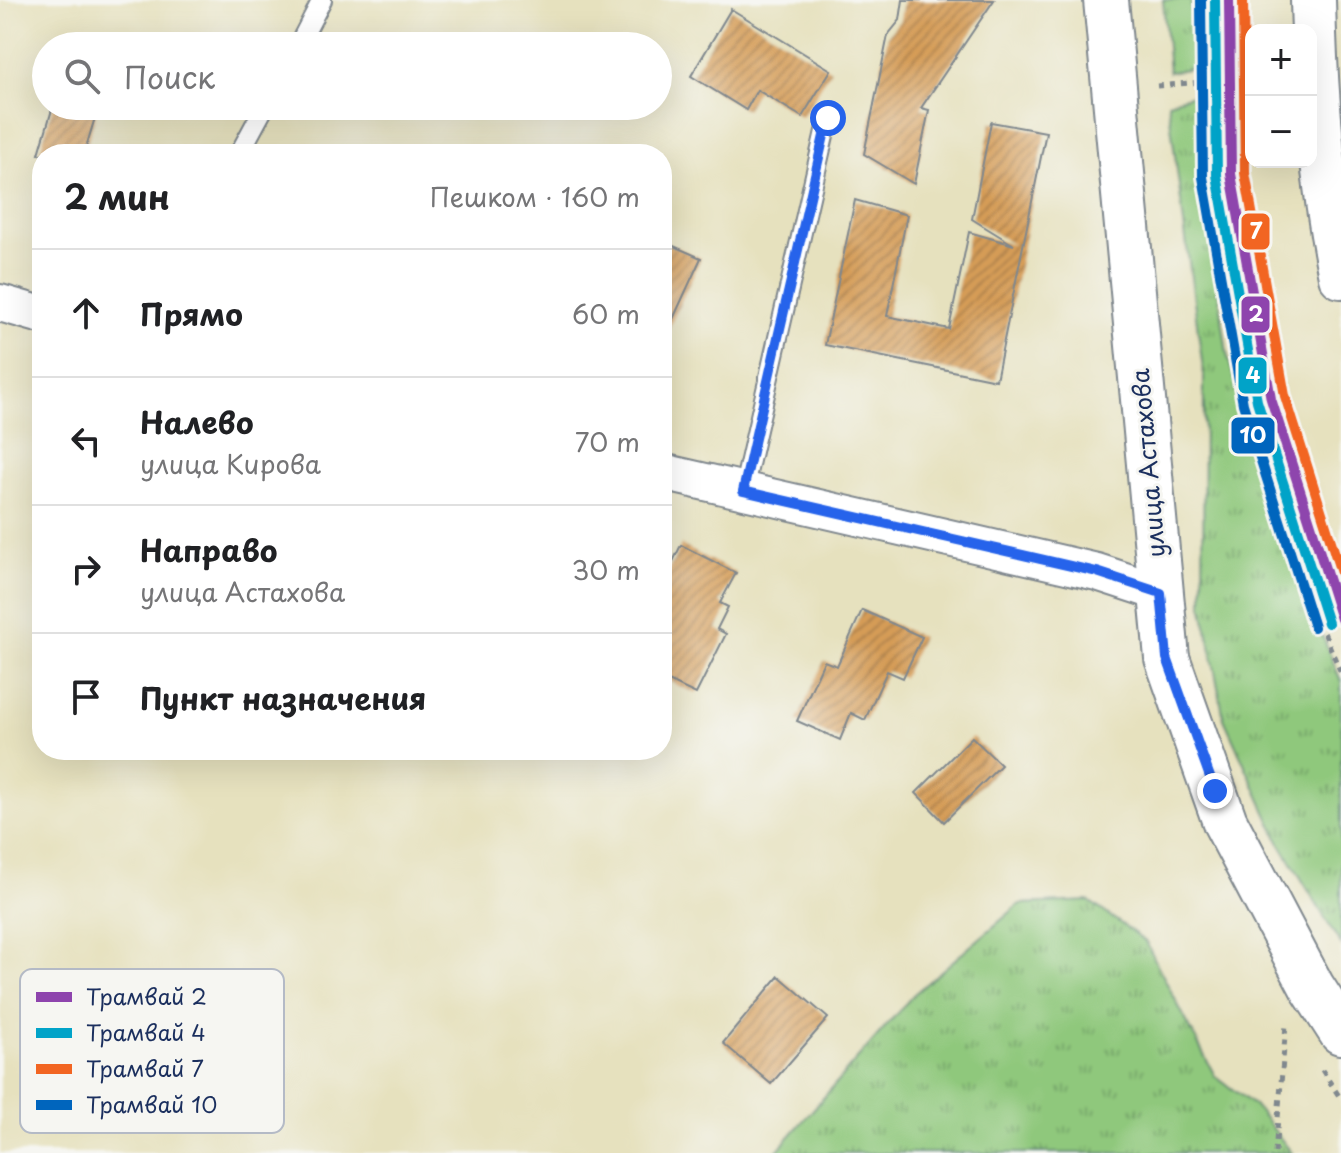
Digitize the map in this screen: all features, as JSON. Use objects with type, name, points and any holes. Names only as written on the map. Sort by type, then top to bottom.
[{"type":"street","name":"улица Астахова","points":[[1106,0],[1167,658],[1225,822],[1312,987],[1341,1032]]},
{"type":"street","points":[[1313,0],[1330,224],[1341,276]]},
{"type":"street","points":[[0,303],[32,312]]},
{"type":"street","points":[[672,474],[1097,572],[1161,593]]},
{"type":"lane","points":[[305,32],[322,0]]},
{"type":"lane","points":[[743,491],[828,118]]},
{"type":"lane","points":[[244,144],[257,120]]},
{"type":"path","points":[[1210,0],[1222,257],[1254,419],[1270,475],[1323,630],[1341,673]]},
{"type":"path","points":[[1210,47],[1245,44]]},
{"type":"path","points":[[1149,86],[1212,81]]},
{"type":"path","points":[[1275,1153],[1286,1016]]},
{"type":"green space","points":[[1163,0],[1191,0],[1194,68],[1169,72]]},
{"type":"green space","points":[[1199,93],[1214,259],[1227,354],[1255,447],[1341,681],[1341,945],[1280,843],[1224,719],[1203,608],[1204,377],[1168,102]]},
{"type":"green space","points":[[1089,901],[1145,941],[1215,1076],[1256,1107],[1292,1153],[775,1153],[913,995],[1020,904]]},
{"type":"building","points":[[903,0],[994,0],[921,108],[929,110],[914,184],[864,154],[888,35],[900,20]]},
{"type":"building","points":[[731,9],[831,70],[802,117],[757,90],[746,110],[691,76]]},
{"type":"building","points":[[49,120],[94,120],[87,144],[42,144]]},
{"type":"building","points":[[991,122],[1046,132],[996,380],[825,345],[855,200],[907,215],[887,316],[949,329],[969,232],[1014,245],[972,219]]},
{"type":"building","points":[[672,245],[701,258],[672,321]]},
{"type":"building","points":[[681,545],[736,573],[720,603],[728,607],[717,629],[726,634],[696,694],[672,683],[672,563]]},
{"type":"building","points":[[862,610],[922,637],[903,678],[887,671],[865,720],[851,713],[840,740],[797,721],[824,661],[837,666]]},
{"type":"building","points":[[972,737],[1001,765],[944,822],[916,793]]},
{"type":"building","points":[[779,976],[828,1018],[771,1084],[723,1043]]},
{"type":"tram line","name":"10","points":[[1201,0],[1203,177],[1243,404],[1314,627]]},
{"type":"tram line","name":"4","points":[[1215,0],[1217,175],[1257,401],[1328,623]]},
{"type":"tram line","name":"2","points":[[1229,0],[1231,174],[1271,399],[1341,619]]},
{"type":"tram line","name":"7","points":[[1243,0],[1245,173],[1285,396],[1341,573]]},
{"type":"route","points":[[828,118],[743,491],[1097,572],[1161,593],[1167,658],[1215,791]]}]
